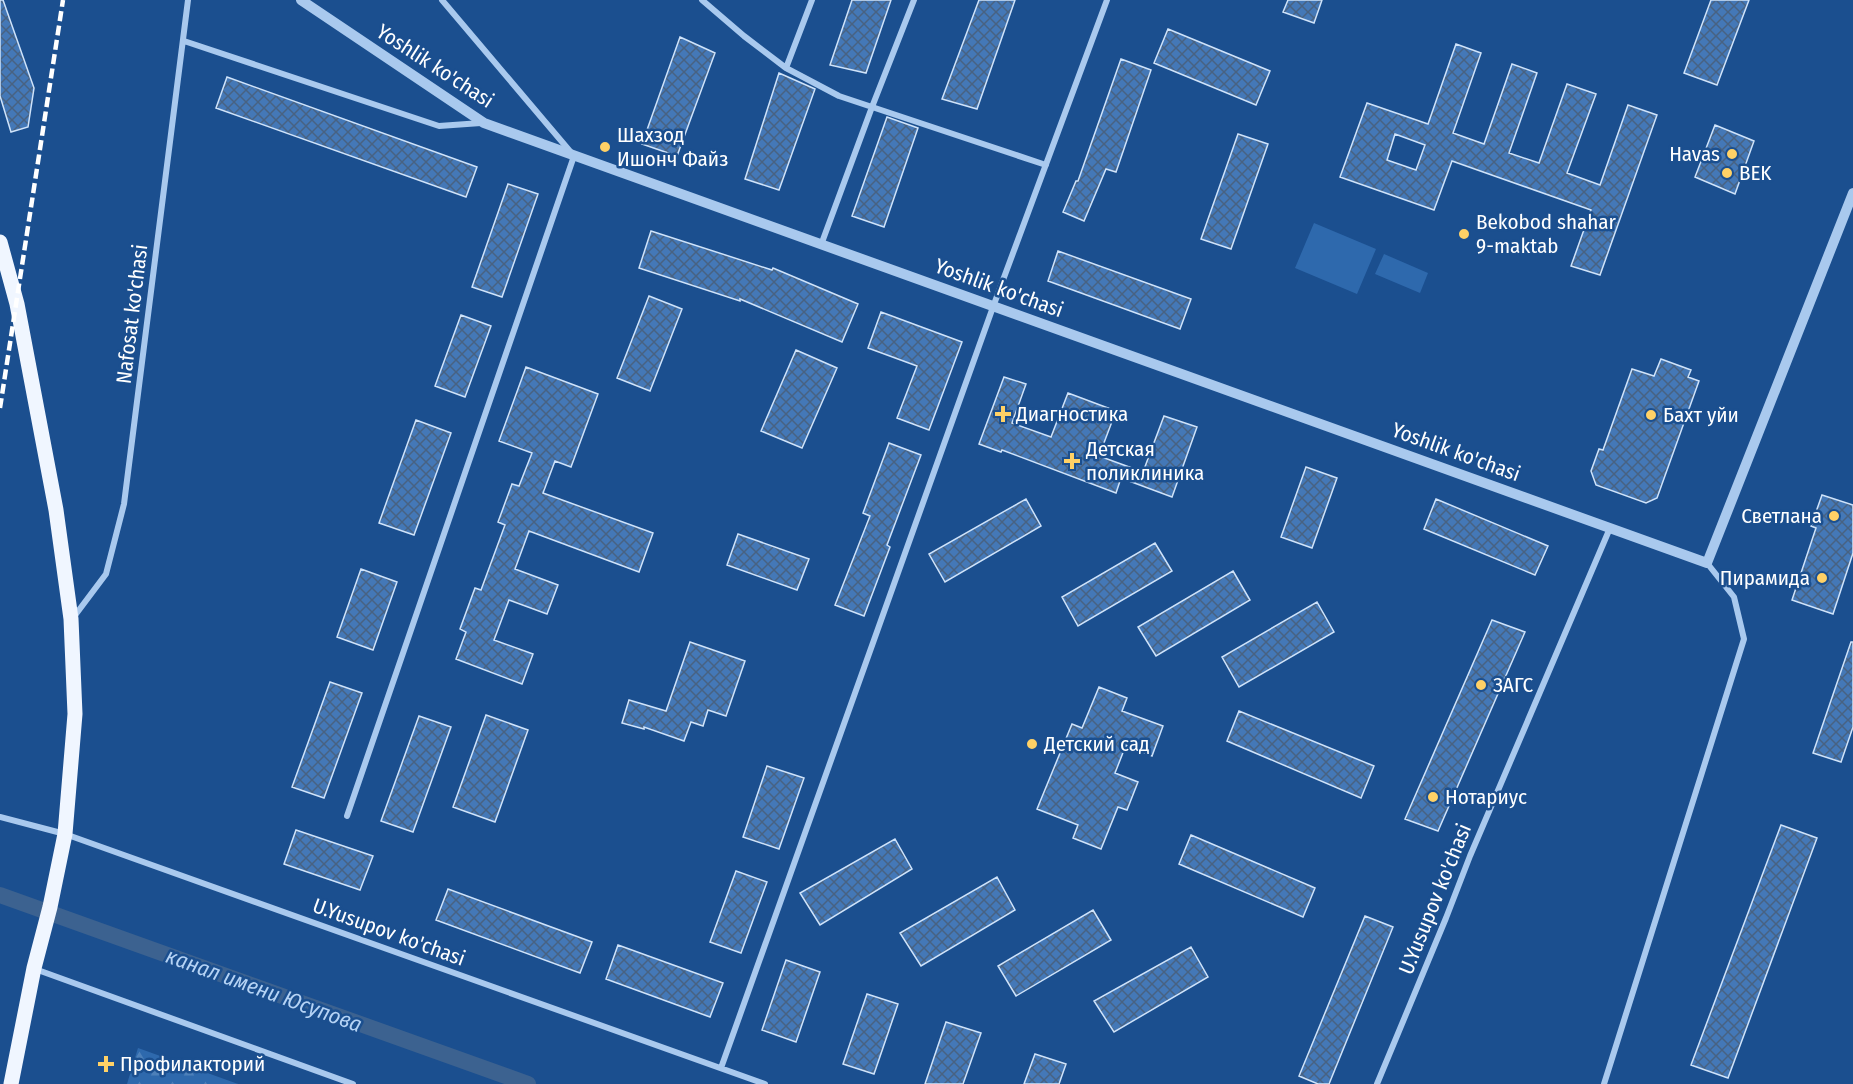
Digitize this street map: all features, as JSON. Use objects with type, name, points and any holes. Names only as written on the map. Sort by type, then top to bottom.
[{"type":"main road","points":[[0,242],[17,304],[57,510],[72,619],[75,714],[65,834],[50,907],[34,968],[11,1084]]},
{"type":"street","name":"Nafosat ko'chasi","points":[[72,619],[106,574],[124,504],[188,0]]},
{"type":"street","name":"Yoshlik ko'chasi","points":[[301,0],[484,123],[1707,563]]},
{"type":"street","points":[[347,816],[574,156],[442,0]]},
{"type":"street","points":[[703,0],[786,68],[839,96],[1046,165]]},
{"type":"street","points":[[786,68],[812,0]]},
{"type":"street","points":[[821,245],[914,0]]},
{"type":"street","points":[[721,1068],[993,307],[1107,0]]},
{"type":"street","points":[[184,42],[439,126],[484,123]]},
{"type":"street","points":[[1604,1084],[1744,639],[1734,597],[1707,563],[1853,193]]},
{"type":"street","name":"U.Yusupov ko'chasi","points":[[1377,1084],[1470,856],[1610,528]]},
{"type":"street","name":"U.Yusupov ko'chasi","points":[[0,817],[65,834],[765,1084]]},
{"type":"street","points":[[34,968],[353,1084]]},
{"type":"green space","points":[[1314,223],[1376,249],[1357,294],[1295,268]]},
{"type":"green space","points":[[1384,254],[1428,273],[1420,293],[1375,274]]},
{"type":"green space","points":[[138,1048],[238,1084],[127,1084]]},
{"type":"building","points":[[0,0],[3,0],[34,88],[28,127],[11,132],[0,96]]},
{"type":"building","points":[[852,0],[891,0],[866,73],[830,65]]},
{"type":"building","points":[[979,0],[1015,0],[977,109],[942,99]]},
{"type":"building","points":[[1288,0],[1322,0],[1314,23],[1283,12]]},
{"type":"building","points":[[1711,0],[1749,0],[1717,85],[1684,73]]},
{"type":"building","points":[[1168,29],[1270,71],[1256,105],[1154,63]]},
{"type":"building","points":[[680,37],[715,53],[677,156],[642,144]]},
{"type":"building","points":[[1456,44],[1481,53],[1453,133],[1484,144],[1512,64],[1537,73],[1509,153],[1539,163],[1567,84],[1596,94],[1567,173],[1600,185],[1628,105],[1657,115],[1600,275],[1571,266],[1591,210],[1452,161],[1434,210],[1340,177],[1367,103],[1428,124]],"holes":[[[1395,134],[1425,145],[1416,170],[1387,160]]]},
{"type":"building","points":[[1121,59],[1151,70],[1116,172],[1106,169],[1084,221],[1063,212],[1076,181],[1078,181]]},
{"type":"building","points":[[779,73],[815,89],[779,190],[745,179]]},
{"type":"building","points":[[227,77],[477,167],[466,197],[216,108]]},
{"type":"building","points":[[887,117],[918,128],[884,227],[852,216]]},
{"type":"building","points":[[1715,125],[1754,141],[1735,194],[1695,177]]},
{"type":"building","points":[[1238,134],[1268,144],[1231,249],[1201,239]]},
{"type":"building","points":[[508,184],[538,194],[502,297],[472,287]]},
{"type":"building","points":[[651,231],[772,270],[773,268],[858,304],[842,342],[740,299],[740,301],[639,268]]},
{"type":"building","points":[[1058,251],[1191,299],[1180,329],[1048,281]]},
{"type":"building","points":[[649,296],[682,309],[650,391],[617,378]]},
{"type":"building","points":[[881,312],[962,342],[929,430],[897,418],[917,366],[868,348]]},
{"type":"building","points":[[461,315],[491,326],[465,397],[435,386]]},
{"type":"building","points":[[796,350],[837,368],[802,448],[761,431]]},
{"type":"building","name":"Бахт уйи","points":[[1661,359],[1691,370],[1688,377],[1699,381],[1657,498],[1646,503],[1596,485],[1591,471],[1599,449],[1603,450],[1632,369],[1654,376]]},
{"type":"building","points":[[526,367],[598,394],[571,467],[555,461],[543,493],[653,533],[639,572],[529,531],[515,569],[558,585],[547,614],[509,600],[494,640],[533,654],[522,684],[456,659],[466,632],[460,629],[475,588],[481,590],[505,525],[498,522],[512,484],[519,486],[532,453],[499,441]]},
{"type":"building","points":[[1004,377],[1026,384],[1012,423],[1051,437],[1068,393],[1116,411],[1099,456],[1143,472],[1164,416],[1197,427],[1172,497],[1121,478],[1116,493],[1002,450],[1001,452],[979,444]]},
{"type":"building","points":[[416,420],[451,433],[414,535],[379,523]]},
{"type":"building","points":[[889,443],[921,455],[887,545],[890,547],[864,616],[835,605],[870,516],[863,513]]},
{"type":"building","points":[[1306,467],[1337,478],[1312,548],[1281,537]]},
{"type":"building","points":[[1822,495],[1853,505],[1853,553],[1833,614],[1792,600],[1816,528],[1811,526]]},
{"type":"building","points":[[1026,499],[1041,526],[945,582],[929,554]]},
{"type":"building","points":[[1436,499],[1548,546],[1535,575],[1424,529]]},
{"type":"building","points":[[738,534],[809,559],[797,590],[727,565]]},
{"type":"building","points":[[1155,543],[1172,571],[1078,626],[1062,597]]},
{"type":"building","points":[[361,569],[397,582],[373,650],[337,637]]},
{"type":"building","points":[[1233,571],[1250,600],[1156,656],[1138,627]]},
{"type":"building","points":[[1317,602],[1334,632],[1239,687],[1222,657]]},
{"type":"building","points":[[1492,620],[1525,632],[1438,831],[1405,819]]},
{"type":"building","points":[[690,642],[745,661],[726,716],[708,710],[703,726],[691,722],[684,741],[644,727],[644,729],[622,723],[629,700],[666,711]]},
{"type":"building","points":[[1851,642],[1853,642],[1853,727],[1841,762],[1813,753]]},
{"type":"building","points":[[330,682],[362,693],[324,798],[292,787]]},
{"type":"building","points":[[1099,687],[1127,698],[1122,711],[1163,726],[1152,756],[1126,745],[1115,773],[1138,782],[1127,810],[1118,807],[1101,849],[1073,838],[1078,825],[1037,809],[1072,724],[1082,728]]},
{"type":"building","points":[[1239,711],[1374,766],[1361,798],[1227,741]]},
{"type":"building","points":[[486,715],[528,730],[495,822],[453,807]]},
{"type":"building","points":[[419,716],[451,727],[413,832],[381,821]]},
{"type":"building","points":[[767,766],[804,778],[779,849],[743,837]]},
{"type":"building","points":[[1781,825],[1817,838],[1728,1078],[1691,1065]]},
{"type":"building","points":[[296,830],[373,856],[360,890],[284,864]]},
{"type":"building","points":[[1191,835],[1315,888],[1303,917],[1179,864]]},
{"type":"building","points":[[895,839],[912,869],[820,925],[800,893]]},
{"type":"building","points":[[736,871],[767,882],[741,953],[710,942]]},
{"type":"building","points":[[997,877],[1015,910],[921,966],[900,933]]},
{"type":"building","points":[[448,889],[592,942],[580,973],[436,920]]},
{"type":"building","points":[[1093,910],[1111,940],[1016,996],[998,966]]},
{"type":"building","points":[[1365,916],[1393,927],[1329,1084],[1318,1084],[1299,1076]]},
{"type":"building","points":[[618,945],[723,983],[710,1017],[606,979]]},
{"type":"building","points":[[1191,947],[1208,977],[1114,1032],[1094,1001]]},
{"type":"building","points":[[786,960],[820,972],[796,1042],[762,1030]]},
{"type":"building","points":[[867,994],[898,1004],[874,1074],[843,1064]]},
{"type":"building","points":[[946,1022],[981,1033],[963,1084],[925,1084]]},
{"type":"building","points":[[1035,1054],[1066,1064],[1059,1084],[1024,1084]]},
{"type":"waterway","name":"канал имени Юсупова","points":[[0,895],[528,1084]]},
{"type":"railway","points":[[0,408],[63,0]]},
{"type":"place","name":"Шахзод Ишонч Файз","points":[[605,147]]},
{"type":"place","name":"Havas","points":[[1732,154]]},
{"type":"place","name":"BEK","points":[[1727,173]]},
{"type":"place","name":"Bekobod shahar 9-maktab","points":[[1464,234]]},
{"type":"place","name":"Диагностика","points":[[1003,414]]},
{"type":"place","name":"Бахт уйи","points":[[1651,415]]},
{"type":"place","name":"Детская поликлиника","points":[[1072,461]]},
{"type":"place","name":"Светлана","points":[[1834,516]]},
{"type":"place","name":"Пирамида","points":[[1822,578]]},
{"type":"place","name":"ЗАГС","points":[[1481,685]]},
{"type":"place","name":"Детский сад","points":[[1032,744]]},
{"type":"place","name":"Нотариус","points":[[1433,797]]},
{"type":"place","name":"Профилакторий","points":[[106,1064]]}]
